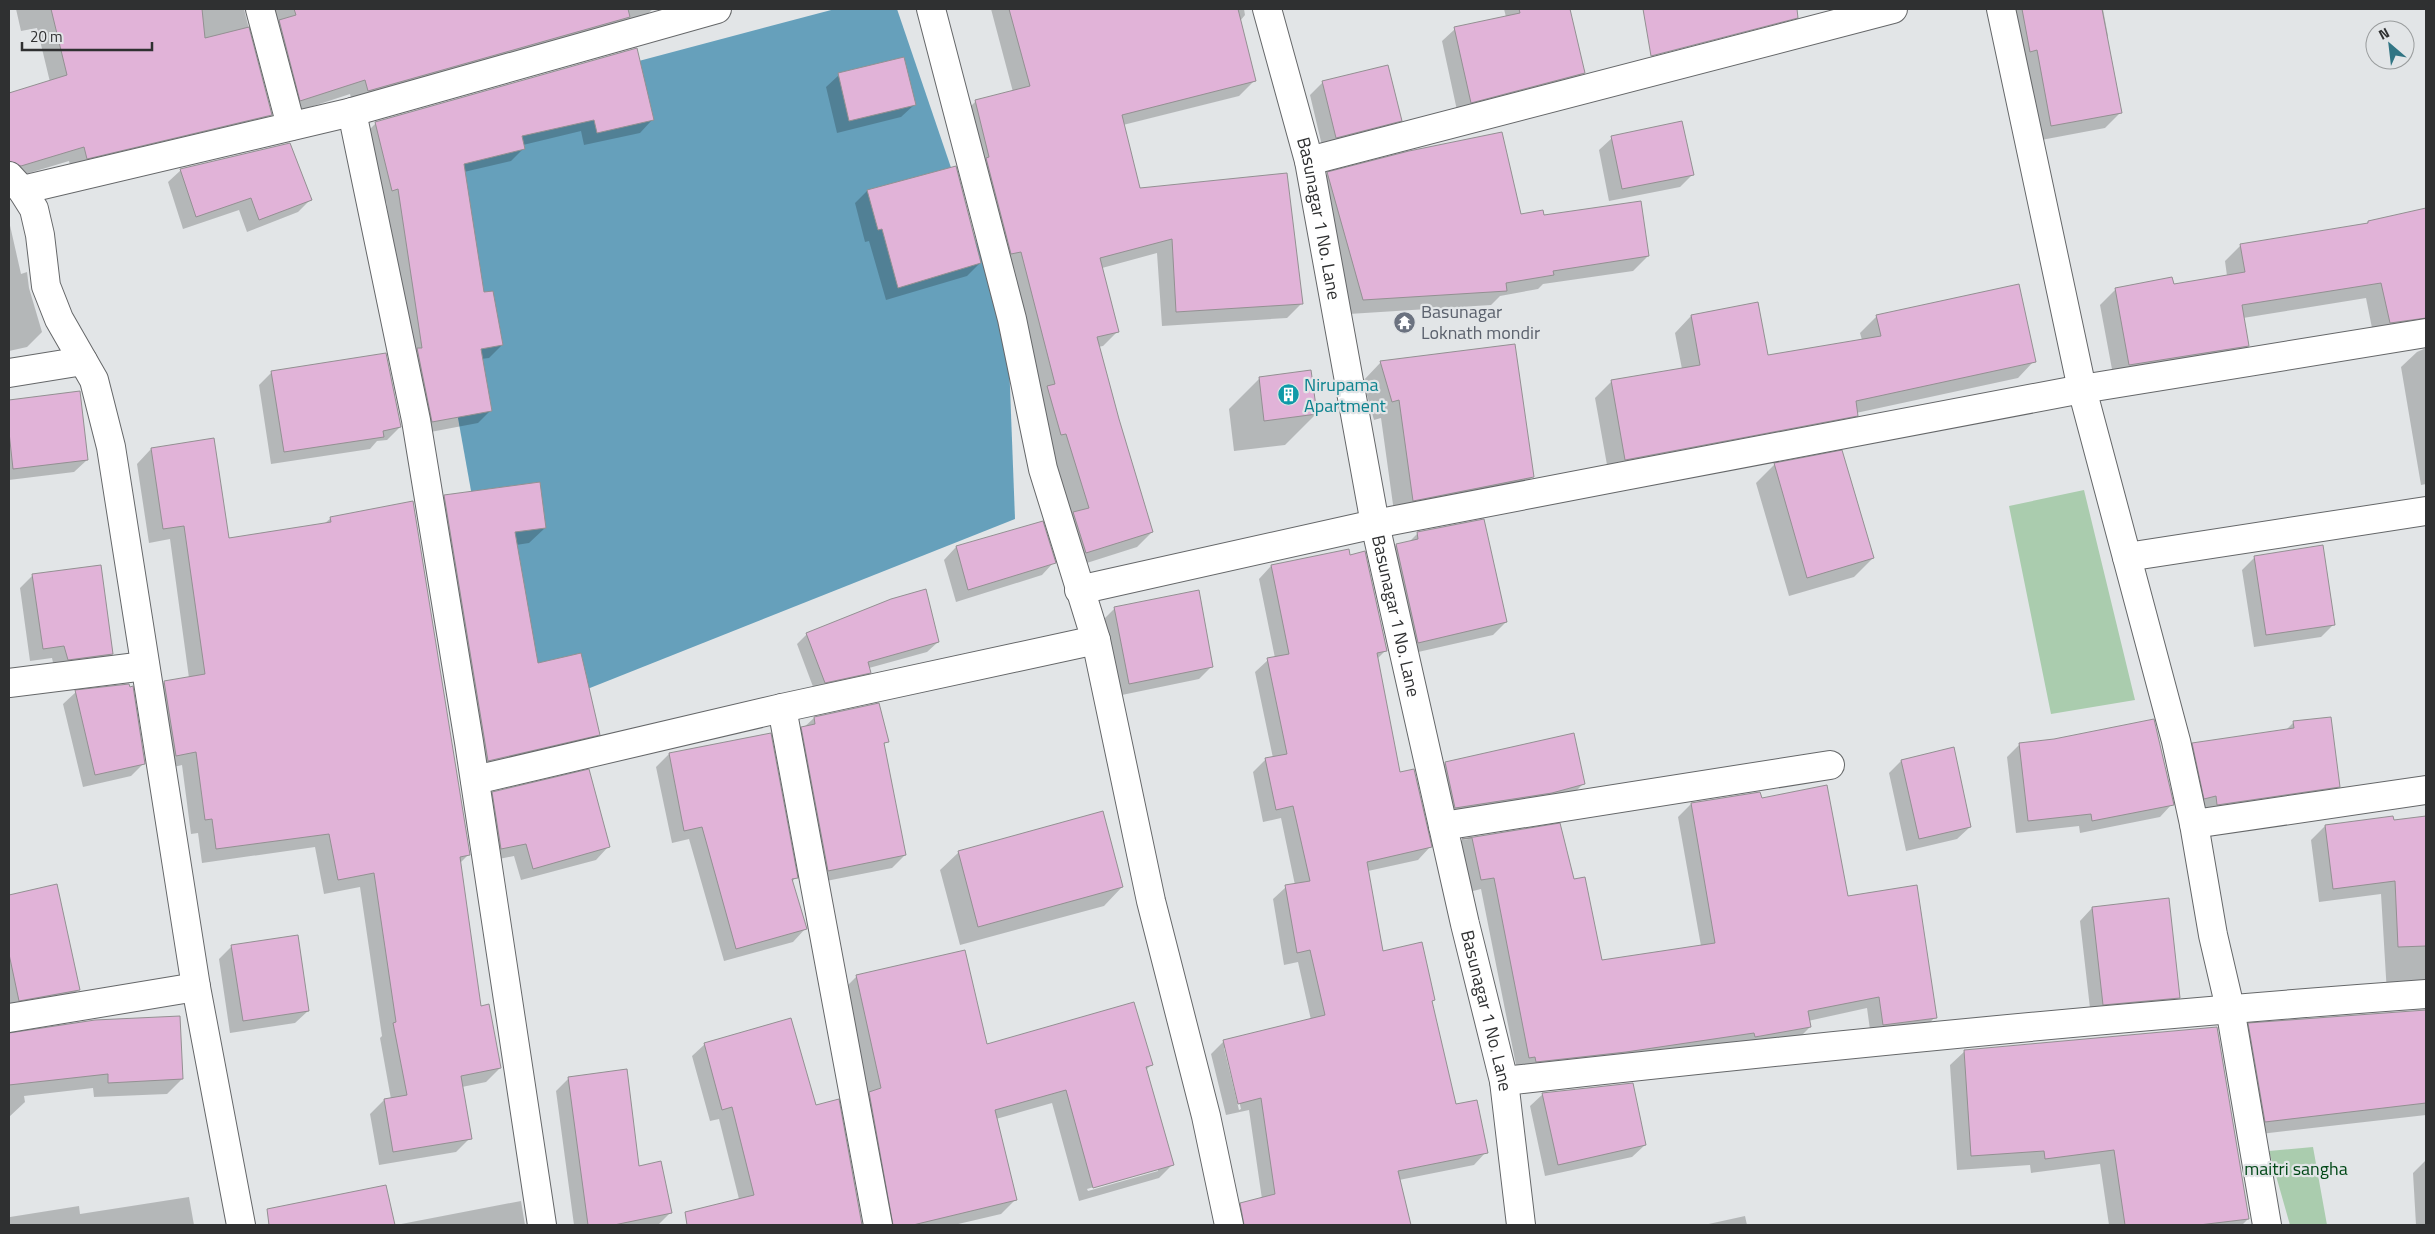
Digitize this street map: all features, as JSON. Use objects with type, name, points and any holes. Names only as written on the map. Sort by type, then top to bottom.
[{"type":"street","points":[[260,9],[291,126]]},
{"type":"street","points":[[241,1225],[196,987],[111,447],[94,380],[59,319],[46,286],[40,235],[34,209],[15,183],[352,112],[679,13],[717,9]]},
{"type":"street","points":[[931,9],[1012,319],[1043,468],[1079,590],[1096,640],[1151,901],[1206,1116],[1229,1225]]},
{"type":"street","name":"Basunagar 1 No. Lane","points":[[1267,9],[1308,161],[1375,524],[1443,826],[1504,1081],[1521,1225]]},
{"type":"street","points":[[1308,161],[1894,9]]},
{"type":"street","points":[[2001,9],[2082,389],[2176,741],[2194,824],[2213,935],[2230,1008],[2268,1225]]},
{"type":"street","points":[[352,112],[416,420],[475,780],[542,1225]]},
{"type":"street","points":[[1079,590],[1375,524],[2082,389],[2426,334]]},
{"type":"street","points":[[9,372],[83,362]]},
{"type":"street","points":[[2127,557],[2426,510]]},
{"type":"street","points":[[475,780],[782,708],[1096,640]]},
{"type":"street","points":[[9,684],[146,666]]},
{"type":"street","points":[[782,708],[878,1225]]},
{"type":"street","points":[[1443,826],[1830,764]]},
{"type":"street","points":[[2194,824],[2426,790]]},
{"type":"street","points":[[9,1018],[196,987]]},
{"type":"street","points":[[1504,1081],[1818,1046],[2230,1008],[2426,994]]},
{"type":"green space","points":[[2084,490],[2135,700],[2051,714],[2009,506]]},
{"type":"green space","name":"maitri sangha","points":[[2313,1147],[2327,1225],[2290,1225],[2269,1151]]},
{"type":"water","points":[[835,9],[897,9],[1008,335],[1015,519],[512,719],[405,123]]},
{"type":"building","points":[[51,9],[202,9],[205,38],[249,27],[272,115],[87,159],[84,147],[21,166],[9,161],[9,93],[67,75]]},
{"type":"building","points":[[294,9],[628,9],[630,17],[368,91],[365,80],[300,101],[279,20],[296,15]]},
{"type":"building","points":[[1009,9],[1238,9],[1256,81],[1122,115],[1140,188],[1287,173],[1303,304],[1176,312],[1172,239],[1100,258],[1119,332],[1097,337],[1153,532],[1086,553],[1073,512],[1089,508],[1066,434],[1061,435],[1047,386],[1055,384],[1021,252],[1011,254],[986,158],[989,157],[975,100],[1030,86]]},
{"type":"building","points":[[1519,9],[1570,9],[1585,73],[1471,103],[1454,27],[1520,13]]},
{"type":"building","points":[[1643,9],[1797,9],[1798,18],[1651,56]]},
{"type":"building","points":[[2022,9],[2102,9],[2122,113],[2051,126],[2037,50],[2030,52]]},
{"type":"building","points":[[637,48],[654,120],[597,133],[594,120],[522,136],[525,149],[464,164],[484,292],[493,291],[503,345],[481,349],[492,411],[432,422],[417,348],[422,348],[398,189],[392,191],[375,122]]},
{"type":"building","points":[[904,57],[916,105],[849,121],[838,73]]},
{"type":"building","points":[[1388,65],[1402,121],[1336,138],[1322,81]]},
{"type":"building","points":[[1682,121],[1694,175],[1622,189],[1611,136]]},
{"type":"building","points":[[1502,132],[1521,214],[1543,210],[1544,215],[1641,201],[1649,256],[1553,271],[1554,275],[1506,283],[1507,291],[1363,300],[1327,172],[1409,151]]},
{"type":"building","points":[[290,143],[312,200],[259,220],[251,198],[196,217],[180,169]]},
{"type":"building","points":[[956,166],[981,263],[898,288],[882,229],[878,230],[867,190]]},
{"type":"building","points":[[2426,208],[2426,318],[2390,323],[2381,283],[2242,305],[2249,346],[2129,365],[2115,288],[2172,277],[2174,284],[2245,272],[2240,244],[2368,223],[2368,221]]},
{"type":"building","points":[[2019,284],[2036,362],[1856,401],[1858,416],[1625,460],[1611,380],[1700,365],[1691,315],[1758,302],[1768,355],[1881,336],[1876,315]]},
{"type":"building","points":[[1515,344],[1534,477],[1413,501],[1399,400],[1392,402],[1380,361]]},
{"type":"building","points":[[386,353],[401,427],[383,431],[384,437],[284,452],[271,371]]},
{"type":"building","name":"Nirupama Apartment","points":[[1311,370],[1317,414],[1264,421],[1259,377]]},
{"type":"building","points":[[80,391],[88,460],[13,469],[9,432],[9,400]]},
{"type":"building","points":[[214,438],[229,538],[331,522],[330,517],[413,501],[470,855],[460,857],[481,1006],[489,1004],[501,1068],[461,1076],[472,1139],[393,1152],[384,1099],[407,1095],[393,1023],[396,1022],[374,873],[338,880],[329,834],[216,849],[212,819],[205,820],[196,752],[176,756],[164,681],[205,674],[184,526],[163,529],[151,448]]},
{"type":"building","points":[[1842,450],[1874,558],[1807,578],[1774,463]]},
{"type":"building","points":[[540,482],[546,528],[515,532],[538,663],[581,653],[600,735],[488,761],[444,495]]},
{"type":"building","points":[[1484,519],[1507,622],[1418,643],[1396,544],[1418,539],[1417,532]]},
{"type":"building","points":[[1043,521],[1056,563],[968,590],[956,546]]},
{"type":"building","points":[[2323,545],[2335,625],[2266,635],[2254,556]]},
{"type":"building","points":[[1349,549],[1350,555],[1365,551],[1387,651],[1377,653],[1400,772],[1414,769],[1432,847],[1367,862],[1383,951],[1422,942],[1435,1000],[1432,1001],[1456,1104],[1477,1100],[1488,1153],[1398,1171],[1411,1225],[1244,1225],[1240,1203],[1275,1194],[1261,1098],[1238,1104],[1223,1040],[1325,1015],[1310,950],[1297,953],[1285,885],[1310,881],[1293,806],[1276,810],[1265,758],[1287,754],[1267,658],[1289,654],[1271,565]]},
{"type":"building","points":[[101,565],[113,654],[68,660],[64,646],[43,649],[32,574]]},
{"type":"building","points":[[926,589],[939,642],[868,662],[871,673],[825,683],[806,633],[891,599]]},
{"type":"building","points":[[1199,590],[1213,667],[1129,684],[1114,607]]},
{"type":"building","points":[[129,684],[130,687],[133,686],[145,764],[95,775],[75,690]]},
{"type":"building","points":[[879,703],[889,742],[884,743],[906,855],[828,871],[801,727],[815,724],[814,717]]},
{"type":"building","points":[[2331,717],[2340,787],[2217,805],[2216,796],[2204,799],[2192,743],[2294,728],[2293,721]]},
{"type":"building","points":[[2154,719],[2174,805],[2092,821],[2091,814],[2028,821],[2019,743],[2054,739]]},
{"type":"building","points":[[771,733],[798,878],[792,879],[807,929],[736,949],[702,827],[684,831],[669,753]]},
{"type":"building","points":[[1574,733],[1585,784],[1552,793],[1455,808],[1445,762]]},
{"type":"building","points":[[1954,747],[1971,827],[1919,839],[1901,760]]},
{"type":"building","points":[[589,769],[610,847],[533,869],[526,844],[501,849],[492,792]]},
{"type":"building","points":[[1827,785],[1848,896],[1917,885],[1937,1018],[1883,1025],[1879,997],[1808,1011],[1811,1027],[1755,1037],[1754,1033],[1626,1052],[1536,1062],[1535,1057],[1529,1058],[1494,878],[1481,880],[1472,838],[1462,839],[1560,823],[1574,879],[1585,877],[1602,960],[1715,943],[1691,803],[1760,792],[1762,798]]},
{"type":"building","points":[[1103,811],[1123,887],[978,927],[958,851]]},
{"type":"building","points":[[2393,816],[2394,820],[2426,816],[2426,946],[2398,947],[2395,881],[2333,889],[2325,825]]},
{"type":"building","points":[[57,884],[80,990],[19,1001],[9,954],[9,895]]},
{"type":"building","points":[[2169,898],[2180,998],[2103,1005],[2092,907]]},
{"type":"building","points":[[298,935],[309,1011],[243,1021],[231,945]]},
{"type":"building","points":[[965,950],[987,1044],[1134,1002],[1153,1065],[1146,1067],[1174,1165],[1093,1188],[1066,1090],[995,1110],[1017,1200],[913,1225],[893,1225],[869,1092],[881,1088],[856,975]]},
{"type":"building","points":[[2426,1010],[2426,1103],[2265,1122],[2248,1023]]},
{"type":"building","points":[[180,1016],[183,1079],[108,1083],[108,1074],[9,1085],[9,1033],[95,1020]]},
{"type":"building","points":[[791,1018],[816,1105],[839,1099],[862,1225],[687,1225],[685,1212],[754,1195],[732,1107],[722,1110],[704,1043]]},
{"type":"building","points":[[2217,1027],[2249,1219],[2199,1225],[2125,1225],[2114,1150],[2045,1159],[2044,1151],[1971,1156],[1964,1050]]},
{"type":"building","points":[[627,1069],[639,1166],[661,1161],[672,1213],[614,1225],[588,1225],[568,1077]]},
{"type":"building","points":[[1633,1083],[1646,1145],[1558,1165],[1542,1093]]},
{"type":"building","points":[[386,1185],[395,1225],[269,1225],[267,1209]]},
{"type":"place","name":"Basunagar Loknath mondir","points":[[1405,322]]},
{"type":"place","name":"Nirupama Apartment","points":[[1288,395]]}]
